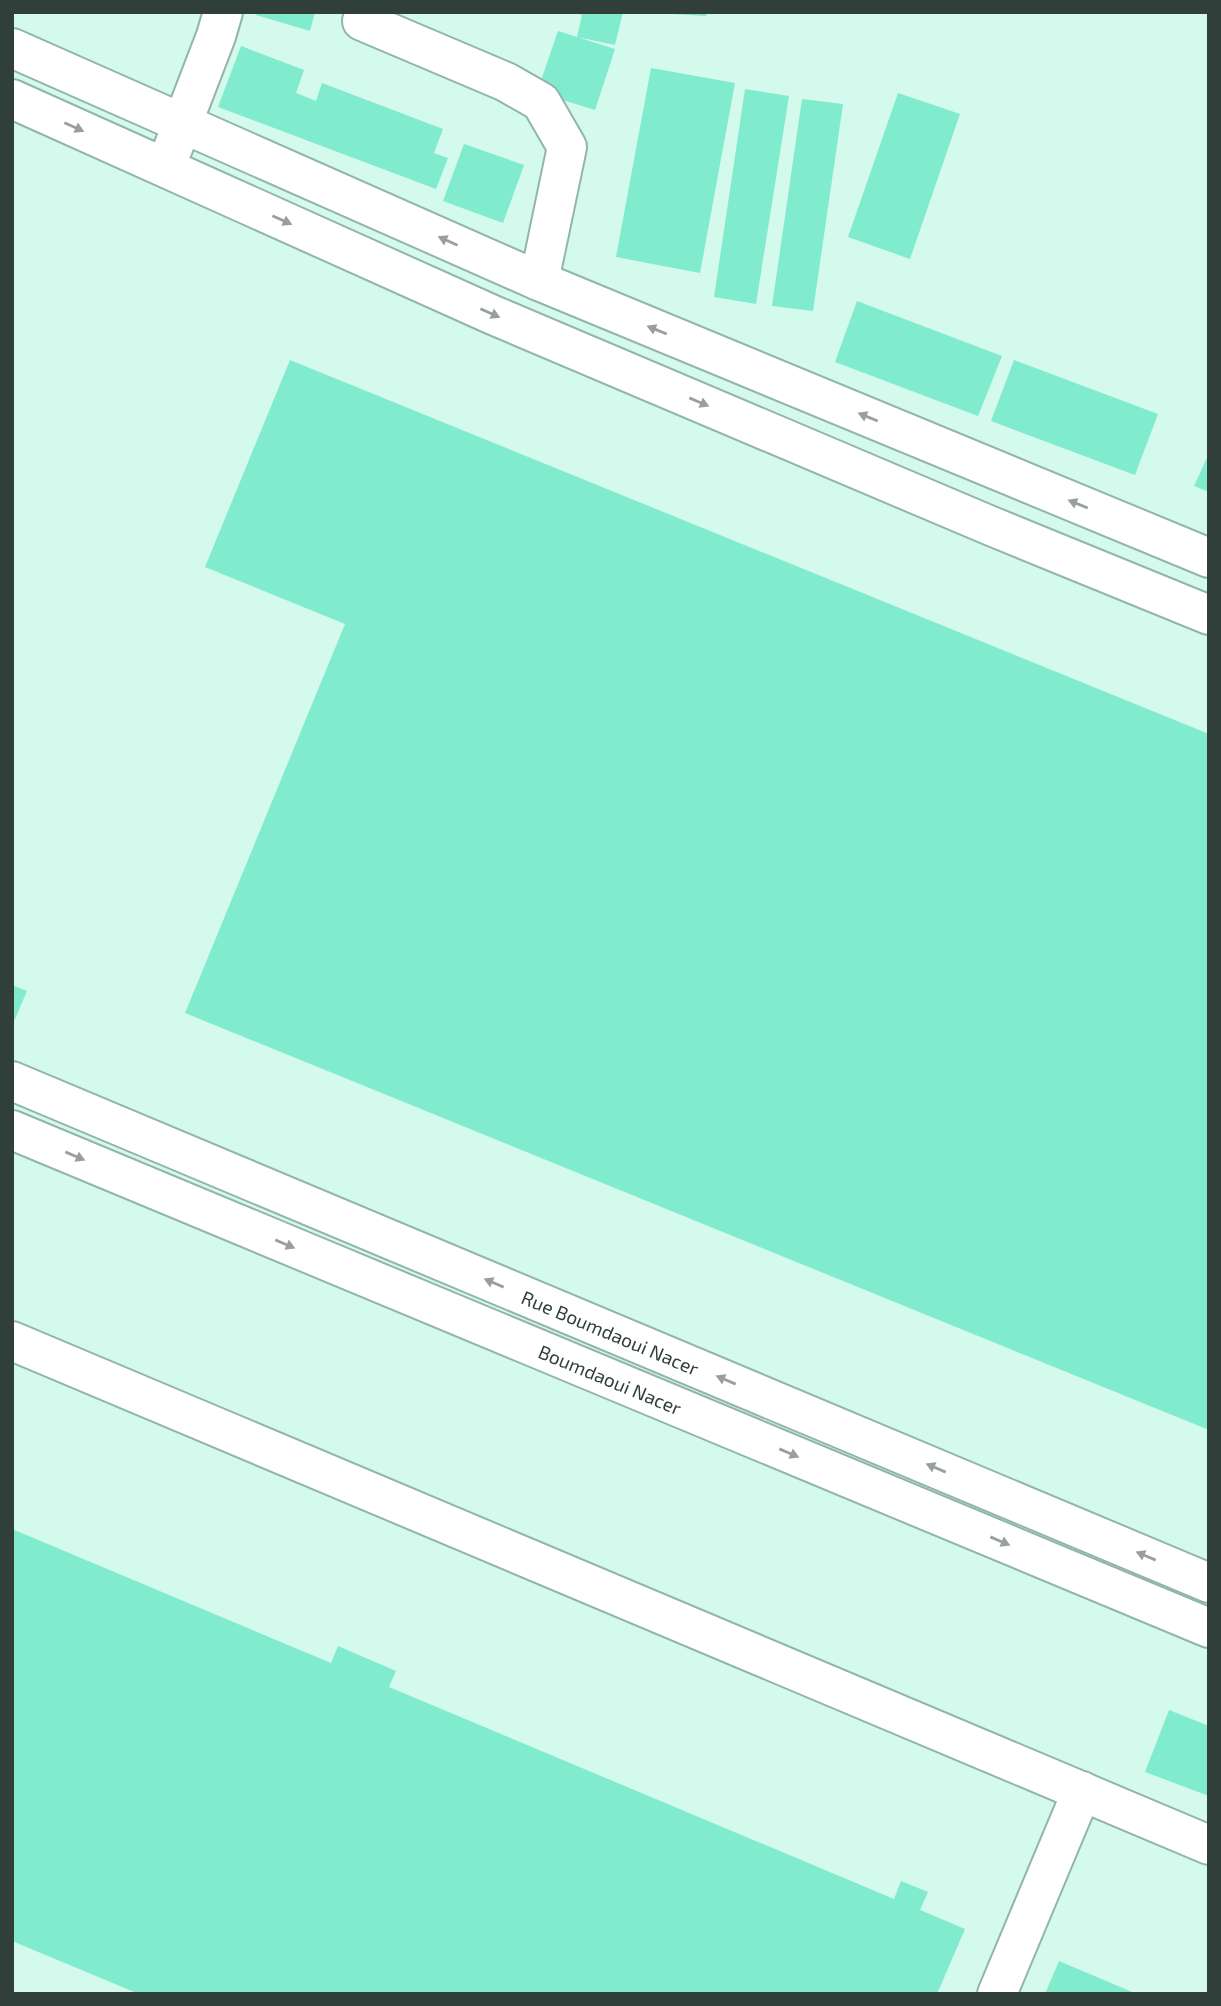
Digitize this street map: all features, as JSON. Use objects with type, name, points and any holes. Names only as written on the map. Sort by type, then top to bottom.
[{"type":"street","points":[[164,167],[184,124],[223,12]]},
{"type":"street","points":[[362,21],[506,82],[541,102],[566,147],[539,281]]},
{"type":"street","points":[[12,48],[539,281],[1209,558]]},
{"type":"street","points":[[12,99],[493,315],[1209,615]]},
{"type":"street","points":[[1101,571],[1121,522]]},
{"type":"street","name":"Rue Boumdaoui Nacer","points":[[12,1082],[1209,1583]]},
{"type":"street","name":"Boumdaoui Nacer","points":[[12,1130],[1209,1628]]},
{"type":"street","points":[[12,1341],[1209,1844]]},
{"type":"street","points":[[997,1994],[1082,1791]]},
{"type":"building","points":[[257,12],[315,12],[310,31],[256,15]]},
{"type":"building","points":[[573,12],[623,12],[615,45],[577,37],[582,15]]},
{"type":"building","points":[[673,12],[707,12],[706,16]]},
{"type":"building","points":[[558,31],[615,49],[595,110],[537,92]]},
{"type":"building","points":[[241,46],[304,70],[296,93],[316,101],[322,83],[443,129],[434,153],[448,158],[436,189],[218,107]]},
{"type":"building","points":[[651,68],[735,83],[700,273],[616,257]]},
{"type":"building","points":[[745,89],[789,96],[756,304],[714,297]]},
{"type":"building","points":[[898,93],[960,114],[910,259],[848,237]]},
{"type":"building","points":[[802,99],[843,104],[813,311],[772,306]]},
{"type":"building","points":[[464,144],[524,165],[503,223],[443,201]]},
{"type":"building","points":[[857,301],[1002,356],[978,416],[835,362]]},
{"type":"building","points":[[290,360],[1209,734],[1209,1430],[185,1013],[345,624],[205,567]]},
{"type":"building","points":[[1014,360],[1158,414],[1135,475],[991,421]]},
{"type":"building","points":[[1209,453],[1209,492],[1194,486]]},
{"type":"building","points":[[12,985],[27,991],[12,1026]]},
{"type":"building","points":[[12,1529],[331,1663],[338,1646],[396,1671],[389,1687],[894,1899],[901,1881],[928,1892],[920,1910],[965,1929],[937,1994],[139,1994],[12,1941]]},
{"type":"building","points":[[1169,1710],[1209,1726],[1209,1796],[1145,1772]]},
{"type":"building","points":[[1059,1961],[1137,1994],[1045,1994]]}]
